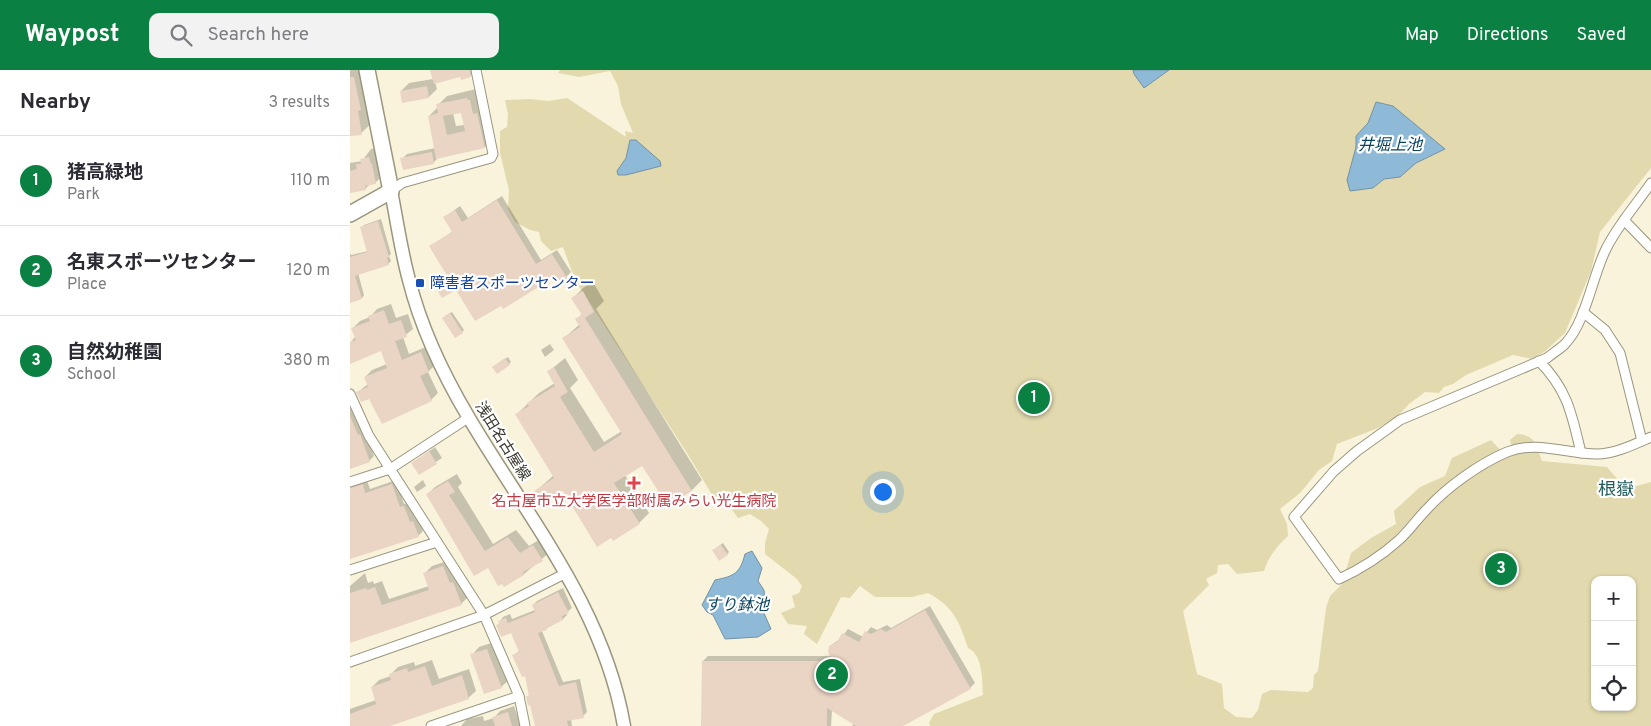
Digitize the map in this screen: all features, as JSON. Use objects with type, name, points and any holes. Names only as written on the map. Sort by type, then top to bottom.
[{"type":"main road","points":[[350,214],[392,191],[367,70]]},
{"type":"main road","name":"浅田名古屋線","points":[[392,191],[409,281],[424,325],[450,384],[468,418],[566,573],[589,618],[610,669],[620,703],[624,726]]},
{"type":"street","points":[[392,191],[402,183],[491,158],[494,154],[476,70]]},
{"type":"street","points":[[1583,312],[1605,330],[1620,353],[1647,439],[1611,452],[1599,454],[1581,453],[1544,446],[1528,447],[1493,459],[1469,474],[1438,498],[1401,539],[1378,558],[1339,579],[1294,517],[1334,471],[1400,420],[1547,358],[1565,344],[1573,333],[1583,312],[1606,250],[1624,220],[1651,183]]},
{"type":"street","points":[[1624,220],[1651,248]]},
{"type":"street","points":[[1539,361],[1561,387],[1572,414],[1581,453]]},
{"type":"street","points":[[350,396],[370,436],[390,469],[484,615],[519,696],[525,726]]},
{"type":"street","points":[[350,482],[390,469],[468,418]]},
{"type":"street","points":[[350,570],[437,542]]},
{"type":"street","points":[[350,662],[484,615],[566,573]]},
{"type":"street","points":[[431,726],[519,696]]},
{"type":"shaded area","points":[[560,70],[1651,70],[1651,168],[1600,232],[1591,271],[1565,333],[1544,352],[1532,359],[1513,355],[1466,375],[1453,384],[1444,387],[1439,393],[1425,392],[1409,404],[1399,415],[1378,428],[1337,444],[1332,461],[1319,470],[1300,493],[1280,509],[1287,524],[1288,536],[1273,552],[1264,571],[1237,574],[1228,564],[1218,565],[1217,573],[1206,579],[1209,585],[1183,611],[1197,674],[1222,684],[1224,708],[1236,717],[1252,718],[1258,710],[1262,694],[1271,690],[1308,692],[1313,688],[1314,675],[1318,671],[1326,608],[1330,596],[1342,584],[1351,553],[1371,538],[1396,524],[1394,511],[1420,487],[1445,476],[1452,458],[1491,440],[1504,454],[1513,451],[1510,440],[1517,434],[1528,436],[1534,442],[1542,461],[1607,467],[1619,481],[1622,490],[1651,482],[1651,726],[930,726],[929,723],[934,714],[983,695],[982,675],[977,656],[968,648],[962,630],[950,609],[928,593],[912,597],[875,597],[860,586],[850,598],[841,597],[817,644],[804,634],[807,626],[788,624],[781,613],[795,607],[792,596],[799,593],[802,586],[797,579],[765,554],[765,543],[769,529],[750,514],[738,518],[728,504],[717,499],[711,493],[575,280],[563,247],[551,251],[541,241],[539,232],[530,230],[515,222],[508,209],[509,190],[500,153],[500,131],[507,127],[508,114],[505,100],[530,99],[548,101],[567,98],[626,137],[625,131],[633,133],[621,104],[618,86],[610,71],[579,77],[558,73]]},
{"type":"water","points":[[1133,70],[1169,70],[1144,88]]},
{"type":"water","name":"井堀上池","points":[[1376,102],[1393,106],[1445,149],[1416,163],[1400,177],[1384,179],[1373,188],[1350,191],[1347,180],[1356,147],[1356,136],[1368,123]]},
{"type":"water","points":[[630,140],[636,140],[660,161],[661,166],[626,175],[618,175],[617,171],[626,158]]},
{"type":"water","name":"すり鉢池","points":[[752,551],[762,568],[758,581],[764,590],[763,611],[771,629],[758,637],[725,639],[713,615],[707,612],[702,605],[715,580],[736,573],[741,566],[745,554]]},
{"type":"building","points":[[430,70],[470,70],[471,77],[461,80],[460,77],[434,84]]},
{"type":"building","points":[[350,77],[354,77],[361,110],[358,111],[362,135],[350,136]]},
{"type":"building","points":[[427,86],[429,98],[402,103],[400,91]]},
{"type":"building","points":[[467,98],[470,100],[473,114],[477,113],[485,148],[436,159],[428,116],[438,113],[436,104]],"holes":[[[461,113],[465,131],[447,135],[443,116]]]},
{"type":"building","points":[[432,152],[434,164],[403,170],[400,158]]},
{"type":"building","points":[[369,157],[376,184],[365,186],[366,190],[350,193],[350,171],[357,169],[356,164],[361,164],[360,159]]},
{"type":"building","points":[[497,200],[536,264],[552,254],[567,278],[558,284],[553,278],[503,309],[501,306],[475,321],[456,290],[442,298],[437,290],[451,282],[429,246],[452,232],[443,217],[455,210],[462,222]]},
{"type":"building","points":[[378,221],[389,257],[387,258],[389,265],[355,276],[362,299],[350,303],[350,257],[367,252],[360,227]]},
{"type":"building","points":[[583,291],[594,312],[585,318],[692,491],[668,506],[642,466],[614,483],[640,524],[613,541],[611,538],[597,547],[563,491],[542,504],[534,491],[554,478],[515,414],[529,406],[527,403],[555,386],[547,371],[554,367],[568,392],[560,397],[594,452],[622,434],[562,338],[580,327],[575,319],[582,315],[571,298]]},
{"type":"building","points":[[384,310],[389,324],[401,320],[407,337],[395,341],[402,360],[421,352],[429,372],[420,376],[432,401],[382,424],[369,399],[361,402],[356,392],[368,387],[364,377],[387,368],[381,351],[350,364],[350,342],[356,340],[351,328],[370,321],[368,316]]},
{"type":"building","points":[[450,313],[463,333],[455,338],[442,318]]},
{"type":"building","points":[[505,358],[510,365],[497,374],[492,367]]},
{"type":"building","points":[[350,416],[358,435],[360,434],[370,462],[350,469]]},
{"type":"building","points":[[429,451],[437,464],[419,475],[411,463]]},
{"type":"building","points":[[448,481],[455,492],[449,495],[485,551],[508,537],[520,553],[533,545],[543,561],[523,572],[524,575],[504,587],[502,584],[498,586],[488,568],[474,576],[426,494]]},
{"type":"building","points":[[363,484],[365,493],[392,484],[400,507],[404,506],[410,522],[413,521],[419,537],[350,559],[350,488]]},
{"type":"building","points":[[721,545],[728,555],[719,561],[712,550]]},
{"type":"building","points":[[443,566],[450,583],[453,582],[462,605],[350,643],[350,593],[375,587],[382,605],[429,590],[423,573]]},
{"type":"building","points":[[558,592],[569,613],[562,616],[563,620],[538,633],[559,686],[576,682],[584,718],[567,721],[568,726],[535,726],[526,696],[529,696],[525,676],[522,677],[512,655],[519,652],[511,633],[501,637],[496,625],[499,624],[498,621],[506,618],[508,623],[535,612],[532,605]]},
{"type":"building","points":[[925,610],[971,689],[903,726],[856,726],[827,708],[827,726],[701,726],[702,661],[832,661],[828,651],[829,646],[837,642],[842,633],[859,642],[865,631],[871,634],[881,629],[886,632]]},
{"type":"building","points":[[487,649],[502,688],[484,694],[470,654]]},
{"type":"building","points":[[425,666],[432,686],[462,675],[469,699],[390,726],[350,726],[350,714],[376,704],[371,687],[391,680],[389,674],[407,668],[408,672]]},
{"type":"building","points":[[508,712],[512,726],[495,726],[492,717]]},
{"type":"place","name":"障害者スポーツセンター","points":[[420,283]]},
{"type":"place","name":"猪高緑地","points":[[1034,398]]},
{"type":"place","name":"名古屋市立大学医学部附属みらい光生病院","points":[[634,483]]},
{"type":"place","name":"自然幼稚園","points":[[1501,569]]},
{"type":"place","name":"名東スポーツセンター","points":[[832,675]]},
{"type":"district","name":"根嶽","points":[[1616,489]]}]
